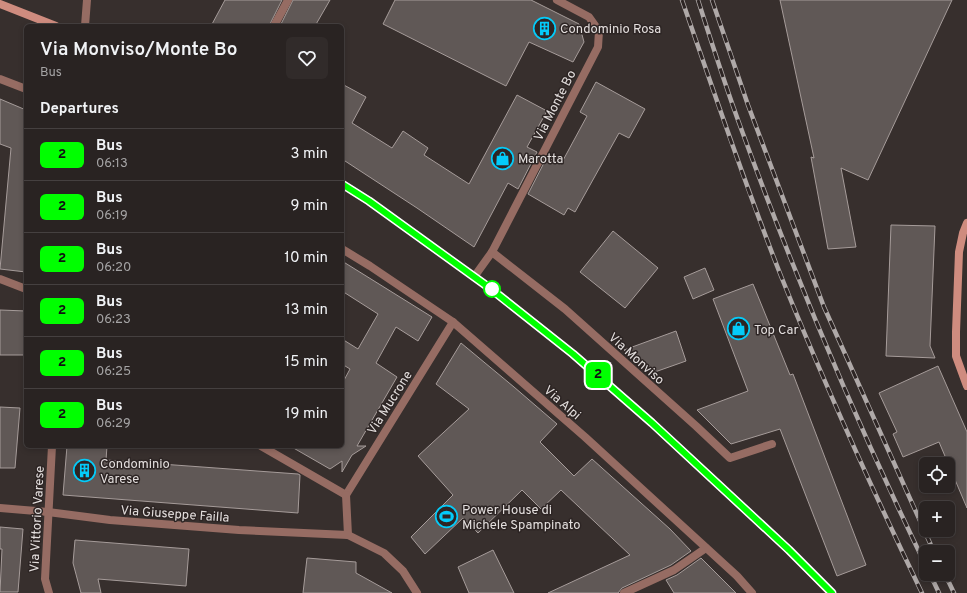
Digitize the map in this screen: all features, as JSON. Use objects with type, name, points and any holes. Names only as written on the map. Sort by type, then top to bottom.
[{"type":"street","points":[[85,24],[87,0]]},
{"type":"street","points":[[275,24],[288,0]]},
{"type":"street","name":"Via Monte Bo","points":[[474,277],[492,252],[598,47],[599,31],[589,17],[557,0]]},
{"type":"street","points":[[0,4],[51,24]]},
{"type":"street","points":[[0,79],[24,88]]},
{"type":"street","points":[[344,185],[369,201],[491,289],[573,354],[652,423],[789,550],[832,593]]},
{"type":"street","points":[[967,223],[959,252],[956,356],[967,386]]},
{"type":"street","name":"Via Alpi","points":[[344,250],[453,322],[585,437],[737,576],[752,593]]},
{"type":"street","name":"Via Monviso","points":[[492,252],[565,310],[730,458],[772,444]]},
{"type":"street","points":[[0,279],[24,288]]},
{"type":"street","name":"Via Mucrone","points":[[346,495],[453,322]]},
{"type":"street","name":"Via Vittorio Varese","points":[[49,593],[45,579],[52,448]]},
{"type":"street","points":[[264,448],[346,495],[348,535],[384,553],[403,571],[417,593]]},
{"type":"street","name":"Via Giuseppe Failla","points":[[0,508],[178,526],[348,535]]},
{"type":"street","points":[[624,593],[674,570],[706,548]]},
{"type":"building","points":[[225,0],[282,0],[270,24],[212,24]]},
{"type":"building","points":[[293,0],[330,0],[316,24],[281,24]]},
{"type":"building","points":[[395,0],[531,0],[579,24],[584,42],[573,62],[529,42],[506,86],[383,24]]},
{"type":"building","points":[[780,0],[952,0],[868,180],[841,168],[856,247],[828,249],[811,157],[814,158]]},
{"type":"building","points":[[596,82],[645,109],[629,138],[619,133],[575,212],[568,208],[564,215],[528,194],[547,157],[561,164],[587,116],[580,112]]},
{"type":"building","points":[[344,85],[366,97],[352,123],[392,148],[403,131],[428,148],[424,155],[469,184],[517,95],[547,111],[527,147],[537,152],[518,189],[508,183],[474,247],[344,160]]},
{"type":"building","points":[[0,99],[24,109],[24,272],[0,269],[11,148],[0,144]]},
{"type":"building","points":[[891,225],[935,226],[930,346],[935,358],[886,356]]},
{"type":"building","points":[[613,231],[658,268],[625,308],[580,272]]},
{"type":"building","points":[[344,262],[432,317],[418,341],[396,327],[376,363],[397,377],[357,446],[366,446],[352,455],[342,472],[342,461],[330,469],[293,448],[344,448],[344,380],[350,369],[344,365],[344,340],[358,349],[378,314],[344,292]]},
{"type":"building","points":[[705,268],[714,290],[693,299],[684,277]]},
{"type":"building","points":[[753,284],[790,375],[793,374],[866,565],[837,576],[780,429],[731,444],[697,410],[748,391],[713,299]]},
{"type":"building","points":[[0,310],[24,311],[24,355],[0,355]]},
{"type":"building","points":[[676,331],[686,361],[652,373],[624,350]]},
{"type":"building","points":[[461,343],[557,424],[540,442],[574,476],[592,459],[670,529],[691,551],[671,565],[622,588],[618,593],[548,593],[630,555],[561,490],[541,509],[522,490],[478,533],[463,518],[425,554],[411,537],[453,495],[418,456],[469,409],[436,384]]},
{"type":"building","points":[[938,366],[967,432],[967,508],[955,480],[955,457],[945,457],[939,442],[903,457],[893,434],[897,432],[879,393]]},
{"type":"building","points":[[0,407],[20,408],[15,468],[0,468]]},
{"type":"building","points":[[67,448],[107,448],[106,460],[300,475],[298,513],[63,495]]},
{"type":"building","points":[[0,527],[23,529],[18,592],[0,592],[2,549],[0,549]]},
{"type":"building","points":[[75,540],[189,549],[186,586],[98,579],[101,593],[81,593],[73,563]]},
{"type":"building","points":[[493,550],[514,593],[469,593],[458,567]]},
{"type":"building","points":[[307,558],[356,562],[356,573],[392,593],[303,593]]},
{"type":"building","points":[[701,558],[736,593],[674,593],[666,580],[677,575]]},
{"type":"railway","points":[[682,0],[742,173],[781,276],[849,436],[922,593]]},
{"type":"railway","points":[[698,0],[736,115],[828,351],[900,513],[919,552]]},
{"type":"railway","points":[[712,0],[748,105],[824,307],[931,545]]},
{"type":"railway","points":[[933,581],[939,593]]},
{"type":"railway","points":[[948,581],[954,593]]},
{"type":"bus line","name":"2","points":[[344,185],[369,201],[491,289],[573,354],[652,423],[789,550],[832,593]]},
{"type":"place","name":"Condominio Rosa","points":[[545,28]]},
{"type":"place","name":"Marotta","points":[[502,158]]},
{"type":"place","name":"Top Car","points":[[738,329]]},
{"type":"place","name":"Condominio Varese","points":[[85,470]]},
{"type":"place","name":"Power House di Michele Spampinato","points":[[446,516]]}]
